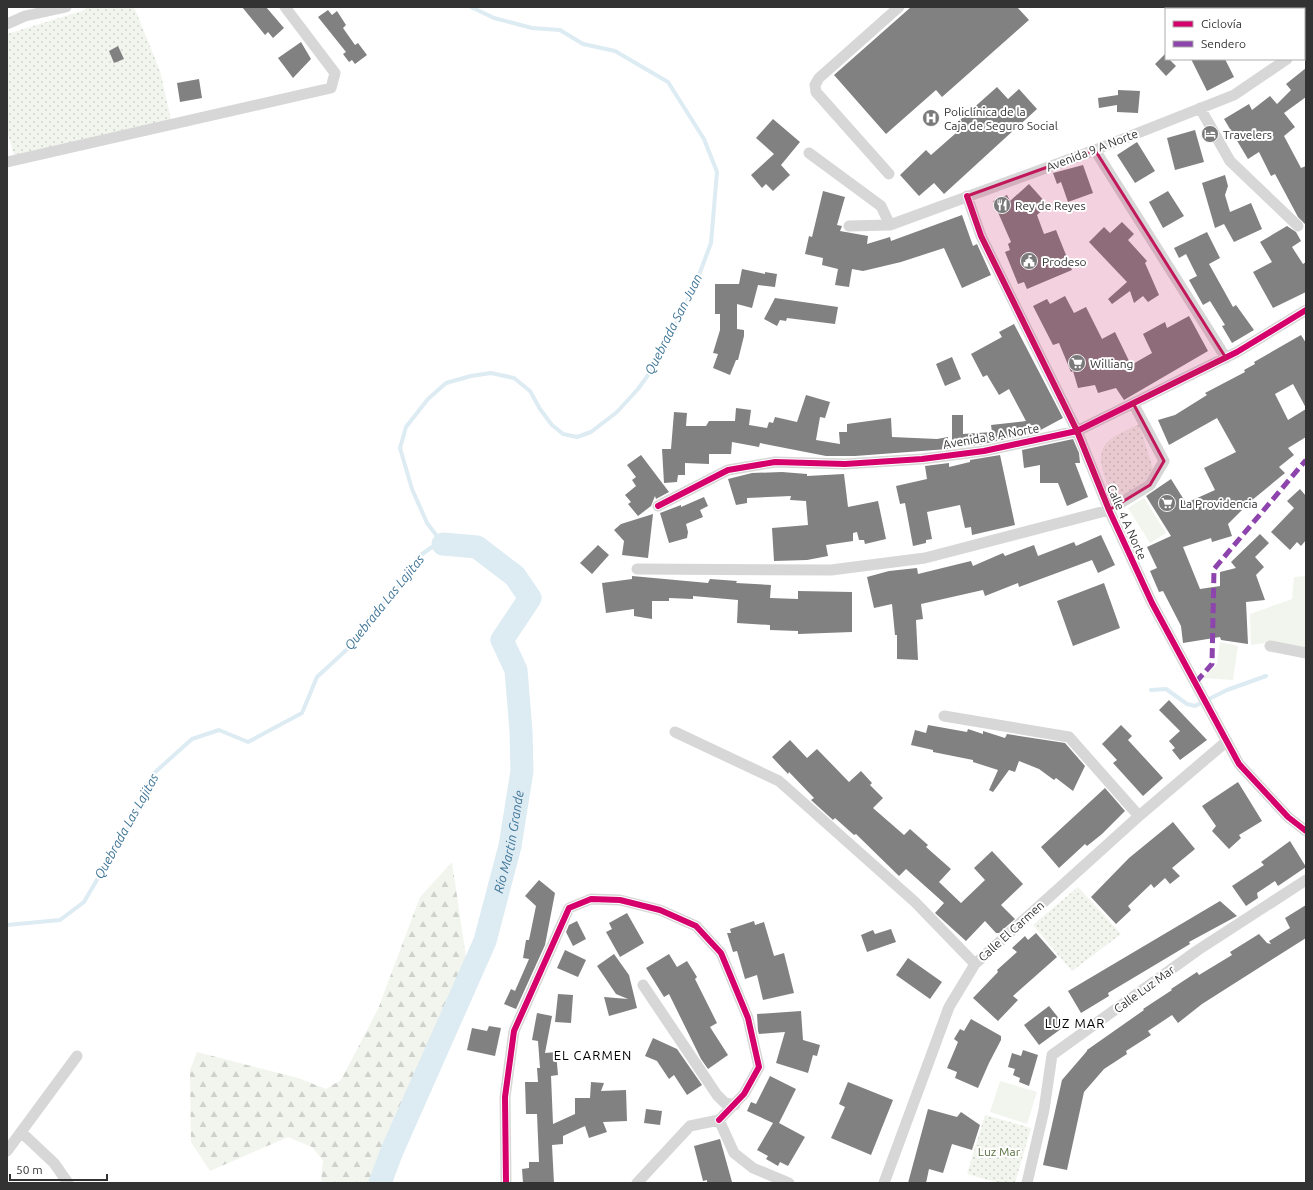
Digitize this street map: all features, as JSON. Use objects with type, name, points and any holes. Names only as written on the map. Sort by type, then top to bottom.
[{"type":"street","points":[[7,24],[39,10],[66,7]]},
{"type":"street","points":[[7,162],[330,88],[335,73],[285,7]]},
{"type":"street","points":[[889,174],[816,92],[815,85],[819,78],[900,7]]},
{"type":"street","name":"Avenida 9 A Norte","points":[[849,226],[890,225],[1094,150],[1234,95],[1286,60]]},
{"type":"street","points":[[1200,108],[1230,161],[1298,226]]},
{"type":"street","points":[[1094,150],[1226,358]]},
{"type":"street","points":[[809,153],[881,206],[890,225]]},
{"type":"street","name":"Calle 4 A Norte","points":[[967,196],[981,236],[1078,431],[1109,510],[1152,603],[1202,693],[1239,764],[1288,817],[1306,831]]},
{"type":"street","name":"Avenida 8 A Norte","points":[[658,506],[728,470],[775,462],[845,464],[922,459],[984,451],[1078,431],[1226,358],[1306,310]]},
{"type":"street","points":[[636,569],[831,570],[925,558],[1109,510],[1150,485],[1164,461],[1133,404]]},
{"type":"street","points":[[1270,646],[1306,653]]},
{"type":"street","points":[[944,716],[1069,737],[1139,816]]},
{"type":"street","points":[[675,732],[779,781],[915,902],[974,964]]},
{"type":"street","name":"Calle El Carmen","points":[[884,1183],[949,1007],[974,964],[1139,816],[1227,741]]},
{"type":"street","name":"Calle Luz Mar","points":[[1027,1183],[1044,1110],[1052,1054],[1198,950],[1306,880]]},
{"type":"street","points":[[506,1183],[504,1097],[514,1031],[569,908],[591,899],[620,900],[660,910],[696,926],[721,953],[748,1018],[759,1067],[744,1094],[735,1105],[719,1120],[690,1126],[637,1183]]},
{"type":"street","points":[[643,985],[717,1095],[725,1103],[735,1105]]},
{"type":"street","points":[[7,1151],[77,1056]]},
{"type":"street","points":[[719,1120],[734,1153],[753,1168],[788,1183]]},
{"type":"street","points":[[21,1132],[54,1163],[68,1183]]},
{"type":"highlighted area","points":[[1095,150],[1226,358],[1133,403],[1164,461],[1150,485],[1109,510],[1077,431],[981,236],[967,196]]},
{"type":"green space","points":[[88,7],[134,7],[160,71],[171,120],[14,155],[7,130],[7,34],[82,11]]},
{"type":"green space","points":[[1139,424],[1153,469],[1145,486],[1115,501],[1102,469],[1102,453],[1105,445],[1111,439]]},
{"type":"green space","points":[[1144,498],[1166,533],[1150,543],[1128,508]]},
{"type":"green space","points":[[1306,576],[1306,648],[1272,642],[1251,645],[1250,614],[1292,599],[1294,577]]},
{"type":"green space","points":[[1220,642],[1238,646],[1233,680],[1203,678],[1217,664]]},
{"type":"green space","points":[[452,862],[467,964],[379,1183],[321,1183],[323,1160],[312,1147],[288,1137],[210,1171],[191,1142],[190,1070],[197,1052],[298,1078],[326,1089],[341,1080],[378,1009],[420,897]]},
{"type":"green space","points":[[1078,887],[1121,934],[1072,971],[1033,925]]},
{"type":"green space","points":[[1000,1081],[1037,1092],[1027,1124],[990,1112]]},
{"type":"green space","name":"Luz Mar","points":[[985,1115],[1031,1128],[1015,1183],[999,1183],[967,1174]]},
{"type":"building","points":[[242,7],[266,7],[284,28],[273,38],[268,32],[265,35]]},
{"type":"building","points":[[911,7],[1017,7],[1029,20],[942,97],[936,90],[886,134],[834,75]]},
{"type":"building","points":[[328,10],[332,15],[337,11],[346,25],[343,28],[355,45],[358,43],[367,55],[355,64],[352,60],[349,62],[343,54],[346,52],[318,17]]},
{"type":"building","points":[[301,42],[311,59],[293,78],[278,58]]},
{"type":"building","points":[[118,46],[124,59],[114,63],[109,51]]},
{"type":"building","points":[[1165,54],[1165,60],[1170,60],[1176,66],[1166,76],[1155,64]]},
{"type":"building","points":[[1192,60],[1226,60],[1234,77],[1207,91]]},
{"type":"building","points":[[1306,68],[1306,97],[1284,113],[1295,127],[1284,136],[1301,168],[1306,166],[1306,230],[1305,224],[1298,217],[1275,174],[1271,176],[1259,152],[1248,159],[1224,119],[1249,104],[1252,110],[1270,96],[1277,104],[1291,90],[1286,84]]},
{"type":"building","points":[[199,79],[202,98],[180,102],[177,83]]},
{"type":"building","points":[[997,87],[1008,99],[1019,89],[1037,109],[944,194],[934,183],[919,196],[900,175],[926,150],[931,155],[956,133],[951,128]]},
{"type":"building","points":[[1118,90],[1140,91],[1138,113],[1117,112],[1117,105],[1099,108],[1098,98],[1118,95]]},
{"type":"building","points":[[773,119],[800,142],[781,165],[790,175],[773,191],[766,184],[762,188],[751,175],[774,154],[756,138]]},
{"type":"building","points":[[1195,130],[1204,162],[1175,170],[1167,138]]},
{"type":"building","points":[[1137,142],[1155,171],[1135,183],[1117,155]]},
{"type":"building","points":[[1083,165],[1093,193],[1068,202],[1061,182],[1057,184],[1053,173]]},
{"type":"building","points":[[1225,175],[1228,186],[1225,195],[1230,212],[1251,203],[1262,229],[1234,242],[1224,224],[1215,228],[1202,183]]},
{"type":"building","points":[[1029,184],[1046,203],[1046,207],[1037,215],[1044,234],[1056,230],[1072,270],[1027,289],[1024,282],[1018,284],[1005,252],[1010,250],[1008,244],[1011,242],[993,201],[1007,195],[1010,201]]},
{"type":"building","points":[[823,191],[845,197],[837,225],[842,226],[840,231],[868,236],[867,244],[890,237],[891,241],[962,215],[973,246],[977,244],[991,275],[962,288],[944,248],[901,262],[863,271],[852,269],[849,287],[835,285],[838,269],[822,265],[823,258],[805,254],[809,236],[812,237]]},
{"type":"building","points":[[1168,191],[1184,216],[1163,228],[1149,202]]},
{"type":"building","points":[[1122,222],[1134,234],[1128,240],[1147,261],[1145,263],[1159,295],[1148,302],[1143,296],[1134,303],[1130,291],[1112,304],[1108,299],[1127,282],[1089,242],[1104,227],[1110,233]]},
{"type":"building","points":[[1287,226],[1296,232],[1301,241],[1292,247],[1303,264],[1306,262],[1306,292],[1273,308],[1253,272],[1272,262],[1260,242]]},
{"type":"building","points":[[1207,232],[1220,258],[1209,264],[1233,307],[1236,305],[1254,330],[1232,343],[1222,326],[1225,325],[1210,301],[1203,305],[1189,280],[1197,276],[1186,254],[1179,258],[1174,248]]},
{"type":"building","points":[[742,269],[765,274],[765,272],[777,274],[775,287],[758,285],[752,308],[737,304],[737,329],[744,330],[744,336],[738,360],[736,360],[730,375],[713,368],[718,354],[713,353],[720,330],[720,314],[715,314],[715,284],[739,284]]},
{"type":"building","points":[[1065,296],[1074,313],[1086,307],[1102,339],[1115,332],[1131,365],[1152,353],[1143,334],[1165,322],[1167,328],[1189,316],[1208,351],[1124,400],[1116,388],[1098,393],[1095,385],[1078,388],[1073,371],[1071,372],[1059,343],[1053,345],[1033,306],[1047,299],[1050,304]]},
{"type":"building","points":[[775,298],[838,307],[835,324],[787,318],[786,321],[780,320],[777,326],[764,319]]},
{"type":"building","points":[[1014,324],[1063,418],[1035,433],[970,446],[952,444],[952,415],[963,415],[963,434],[992,432],[991,425],[1026,421],[1009,389],[999,395],[987,375],[983,377],[971,354],[1002,337],[999,332]]},
{"type":"building","points":[[1301,335],[1306,343],[1306,408],[1293,384],[1275,394],[1288,420],[1306,409],[1306,437],[1288,448],[1294,455],[1279,467],[1285,473],[1251,501],[1228,524],[1232,536],[1212,542],[1211,538],[1183,547],[1200,589],[1220,586],[1220,572],[1236,568],[1231,562],[1260,534],[1269,543],[1255,557],[1264,567],[1256,575],[1265,600],[1246,602],[1248,644],[1221,640],[1220,637],[1183,643],[1181,626],[1163,591],[1159,592],[1150,571],[1157,568],[1147,547],[1171,536],[1146,496],[1171,479],[1186,503],[1215,490],[1204,468],[1236,452],[1217,418],[1169,445],[1158,420],[1175,415],[1207,395],[1205,393],[1245,372],[1244,370],[1255,364],[1254,362]]},
{"type":"building","points":[[952,357],[961,379],[945,386],[936,364]]},
{"type":"building","points":[[806,395],[830,402],[825,418],[820,417],[816,440],[840,444],[839,432],[847,432],[847,424],[891,418],[892,437],[937,439],[948,437],[948,449],[855,456],[826,456],[760,443],[759,447],[732,442],[731,454],[709,454],[709,464],[685,463],[685,475],[678,475],[677,482],[664,483],[662,449],[671,449],[674,412],[687,413],[686,426],[706,426],[709,421],[735,421],[736,408],[751,410],[749,425],[767,428],[769,422],[773,423],[775,417],[797,422]]},
{"type":"building","points":[[1073,439],[1079,453],[1080,463],[1075,463],[1088,497],[1067,506],[1058,483],[1040,483],[1040,465],[1024,468],[1022,450]]},
{"type":"building","points":[[641,455],[669,492],[656,499],[655,496],[651,506],[638,516],[628,504],[631,502],[625,495],[636,486],[632,480],[636,477],[627,465]]},
{"type":"building","points":[[1000,455],[1015,525],[972,535],[971,527],[965,528],[960,505],[927,512],[932,539],[926,540],[926,543],[913,546],[905,503],[900,504],[896,486],[927,479],[925,466],[949,463],[949,467],[970,462],[970,460]]},
{"type":"building","points":[[782,472],[807,474],[807,476],[844,474],[848,507],[878,501],[886,539],[865,544],[864,540],[859,540],[857,532],[853,533],[853,541],[826,545],[828,556],[807,560],[774,561],[772,528],[808,525],[806,501],[790,500],[791,496],[747,498],[747,503],[736,505],[728,479],[752,473]]},
{"type":"building","points":[[1300,489],[1306,496],[1306,540],[1301,546],[1297,542],[1290,550],[1271,532],[1294,508],[1287,501]]},
{"type":"building","points":[[704,497],[708,506],[700,510],[703,517],[686,524],[688,532],[687,538],[669,543],[660,513],[681,505],[681,507]]},
{"type":"building","points":[[653,514],[648,558],[622,555],[624,541],[614,530],[621,524]]},
{"type":"building","points":[[1101,535],[1115,565],[1098,573],[1092,560],[1019,587],[1018,583],[985,596],[983,590],[921,604],[923,619],[916,620],[918,660],[897,659],[897,635],[895,635],[892,604],[874,608],[867,577],[889,571],[917,568],[918,574],[971,561],[973,566],[1003,553],[1005,556],[1034,545],[1038,556],[1074,542],[1076,546]]},
{"type":"building","points":[[598,545],[609,555],[592,574],[580,563]]},
{"type":"building","points":[[632,576],[708,583],[710,579],[737,581],[736,583],[771,585],[770,598],[798,599],[798,591],[852,592],[852,632],[798,634],[798,631],[770,630],[770,625],[737,623],[738,600],[693,596],[693,599],[669,598],[669,601],[652,601],[652,619],[634,616],[634,609],[606,613],[602,583],[632,579]]},
{"type":"building","points":[[1104,583],[1120,628],[1073,646],[1057,601]]},
{"type":"building","points":[[1169,700],[1207,740],[1180,760],[1172,750],[1175,748],[1169,741],[1180,731],[1159,710]]},
{"type":"building","points":[[928,725],[967,732],[968,729],[983,734],[983,731],[1005,738],[1007,734],[1065,743],[1085,766],[1073,791],[1056,778],[1054,780],[1039,769],[1019,761],[1015,772],[1009,770],[993,792],[989,790],[998,770],[973,762],[973,760],[933,752],[933,750],[911,745],[915,730],[926,733]]},
{"type":"building","points":[[1121,725],[1132,736],[1128,740],[1163,778],[1143,796],[1113,763],[1117,760],[1102,744]]},
{"type":"building","points":[[790,740],[807,758],[817,749],[849,782],[861,771],[872,783],[870,785],[883,798],[873,808],[904,835],[910,829],[928,845],[926,847],[951,869],[939,882],[961,903],[985,880],[974,868],[992,851],[1023,884],[1001,905],[1015,919],[999,933],[996,933],[985,921],[966,941],[935,913],[944,903],[906,869],[899,876],[856,834],[854,835],[835,818],[833,820],[811,800],[814,798],[772,757]]},
{"type":"building","points":[[1238,782],[1262,821],[1239,835],[1241,838],[1229,849],[1212,831],[1216,826],[1202,806]]},
{"type":"building","points":[[1105,788],[1125,811],[1102,834],[1087,846],[1085,844],[1059,868],[1041,847]]},
{"type":"building","points":[[1173,822],[1195,849],[1172,868],[1180,876],[1170,884],[1165,878],[1154,888],[1151,884],[1128,906],[1131,910],[1116,924],[1091,897],[1129,858]]},
{"type":"building","points":[[1290,841],[1306,867],[1278,886],[1275,881],[1257,893],[1258,898],[1246,906],[1232,886],[1264,865],[1261,862]]},
{"type":"building","points":[[539,880],[555,893],[545,945],[516,1009],[504,1004],[511,989],[515,991],[529,959],[523,958],[526,940],[529,940],[536,906],[525,896]]},
{"type":"building","points":[[1220,901],[1237,916],[1189,942],[1190,944],[1108,993],[1109,996],[1081,1013],[1068,991]]},
{"type":"building","points":[[1306,905],[1306,938],[1202,1004],[1178,1023],[1172,1015],[1148,1031],[1151,1035],[1126,1051],[1127,1054],[1104,1069],[1084,1092],[1067,1170],[1043,1165],[1062,1080],[1087,1050],[1144,1010],[1143,1009],[1172,990],[1171,989],[1197,972],[1199,975],[1232,955],[1230,952],[1259,934],[1267,943],[1271,944],[1269,941],[1290,928],[1285,918]]},
{"type":"building","points":[[627,913],[644,943],[620,957],[606,932],[612,929],[609,923]]},
{"type":"building","points":[[577,921],[586,939],[573,946],[566,932],[569,925]]},
{"type":"building","points":[[754,921],[755,925],[764,922],[774,956],[784,953],[794,993],[763,1000],[757,975],[745,979],[737,951],[733,952],[727,933],[731,933],[730,929]]},
{"type":"building","points":[[891,929],[896,942],[867,952],[861,935],[873,930],[875,934]]},
{"type":"building","points":[[1036,933],[1057,957],[1013,996],[1018,1000],[998,1021],[973,998],[998,972],[997,970],[1017,952],[1012,948],[1025,936],[1028,940]]},
{"type":"building","points":[[565,950],[586,960],[578,977],[557,968]]},
{"type":"building","points":[[614,954],[629,975],[637,1008],[609,1016],[604,997],[628,999],[616,994],[597,966]]},
{"type":"building","points":[[669,954],[677,967],[687,961],[697,977],[695,979],[717,1023],[710,1027],[728,1055],[708,1069],[701,1059],[669,994],[664,997],[646,968]]},
{"type":"building","points":[[908,958],[942,982],[930,999],[896,975]]},
{"type":"building","points":[[558,994],[573,995],[571,1023],[555,1022]]},
{"type":"building","points":[[1049,1006],[1065,1026],[1039,1045],[1024,1025]]},
{"type":"building","points":[[801,1011],[803,1040],[820,1045],[817,1056],[813,1055],[808,1073],[776,1063],[785,1032],[759,1034],[758,1031],[757,1014]]},
{"type":"building","points":[[537,1013],[552,1016],[545,1053],[556,1052],[558,1075],[551,1076],[553,1124],[575,1114],[575,1098],[590,1098],[591,1082],[604,1083],[601,1091],[626,1090],[627,1121],[603,1122],[607,1132],[589,1138],[585,1126],[563,1136],[563,1144],[552,1145],[554,1183],[523,1183],[522,1169],[529,1168],[529,1162],[539,1162],[537,1114],[526,1114],[525,1082],[538,1082],[537,1068],[540,1068],[538,1041],[532,1040]]},
{"type":"building","points":[[971,1019],[1001,1036],[1001,1040],[978,1088],[955,1078],[957,1072],[947,1068],[958,1042],[954,1039],[960,1029],[964,1031]]},
{"type":"building","points":[[489,1026],[501,1028],[495,1056],[467,1050],[472,1028],[487,1031]]},
{"type":"building","points":[[653,1038],[677,1049],[702,1085],[687,1095],[674,1075],[669,1079],[657,1061],[645,1056]]},
{"type":"building","points":[[1023,1050],[1038,1055],[1029,1086],[1019,1082],[1020,1078],[1013,1075],[1015,1069],[1008,1067],[1012,1053],[1021,1056]]},
{"type":"building","points":[[770,1076],[796,1089],[779,1123],[805,1137],[788,1166],[780,1162],[778,1166],[766,1159],[768,1156],[757,1150],[773,1123],[747,1111],[751,1102],[756,1104]]},
{"type":"building","points":[[848,1082],[893,1100],[871,1155],[831,1138],[845,1107],[839,1104]]},
{"type":"building","points":[[646,1109],[662,1111],[660,1125],[644,1123]]},
{"type":"building","points":[[928,1109],[957,1117],[961,1112],[980,1125],[972,1150],[952,1144],[943,1173],[929,1169],[926,1183],[908,1183]]},
{"type":"building","points":[[720,1139],[732,1182],[707,1183],[707,1180],[703,1181],[694,1146]]},
{"type":"waterway","name":"Quebrada San Juan","points":[[7,925],[60,920],[84,902],[136,813],[153,774],[192,739],[219,730],[248,742],[302,713],[317,677],[355,642],[367,620],[395,591],[418,557],[432,547],[443,544],[427,523],[412,489],[400,448],[406,427],[428,399],[446,383],[471,376],[491,373],[514,378],[530,391],[540,409],[552,425],[563,434],[577,437],[591,432],[617,412],[638,389],[656,364],[696,283],[711,243],[717,172],[704,139],[668,82],[615,51],[583,44],[560,30],[532,28],[494,18],[471,7]]},
{"type":"waterway","name":"Río Martin Grande","points":[[380,1183],[392,1151],[485,941],[510,846],[522,771],[521,731],[516,670],[502,640],[530,598],[515,576],[477,547],[443,544]]},
{"type":"waterway","points":[[1151,690],[1166,689],[1187,704],[1195,706],[1227,690],[1266,676]]},
{"type":"marked path","points":[[1196,682],[1212,664],[1214,569],[1306,460]]},
{"type":"cycle path","points":[[967,196],[981,236],[1077,431],[1109,510],[1152,603],[1239,764],[1288,817],[1306,831]]},
{"type":"cycle path","points":[[658,506],[728,470],[775,462],[845,464],[922,459],[984,451],[1077,431],[1237,352],[1306,310]]},
{"type":"cycle path","points":[[506,1183],[505,1097],[514,1031],[569,908],[591,899],[620,900],[660,910],[696,926],[721,953],[748,1018],[759,1067],[744,1094],[719,1120]]},
{"type":"place","name":"Policlínica de la Caja de Seguro Social","points":[[931,118]]},
{"type":"place","name":"Travelers","points":[[1210,134]]},
{"type":"place","name":"Rey de Reyes","points":[[1002,205]]},
{"type":"place","name":"Prodeso","points":[[1029,261]]},
{"type":"place","name":"Williang","points":[[1077,363]]},
{"type":"place","name":"La Providencia","points":[[1167,503]]},
{"type":"district","name":"LUZ MAR","points":[[1075,1023]]},
{"type":"district","name":"EL CARMEN","points":[[593,1055]]},
{"type":"water label","name":"Quebrada Las Lajitas","points":[[384,602]]},
{"type":"water label","name":"Quebrada Las Lajitas","points":[[126,826]]}]
